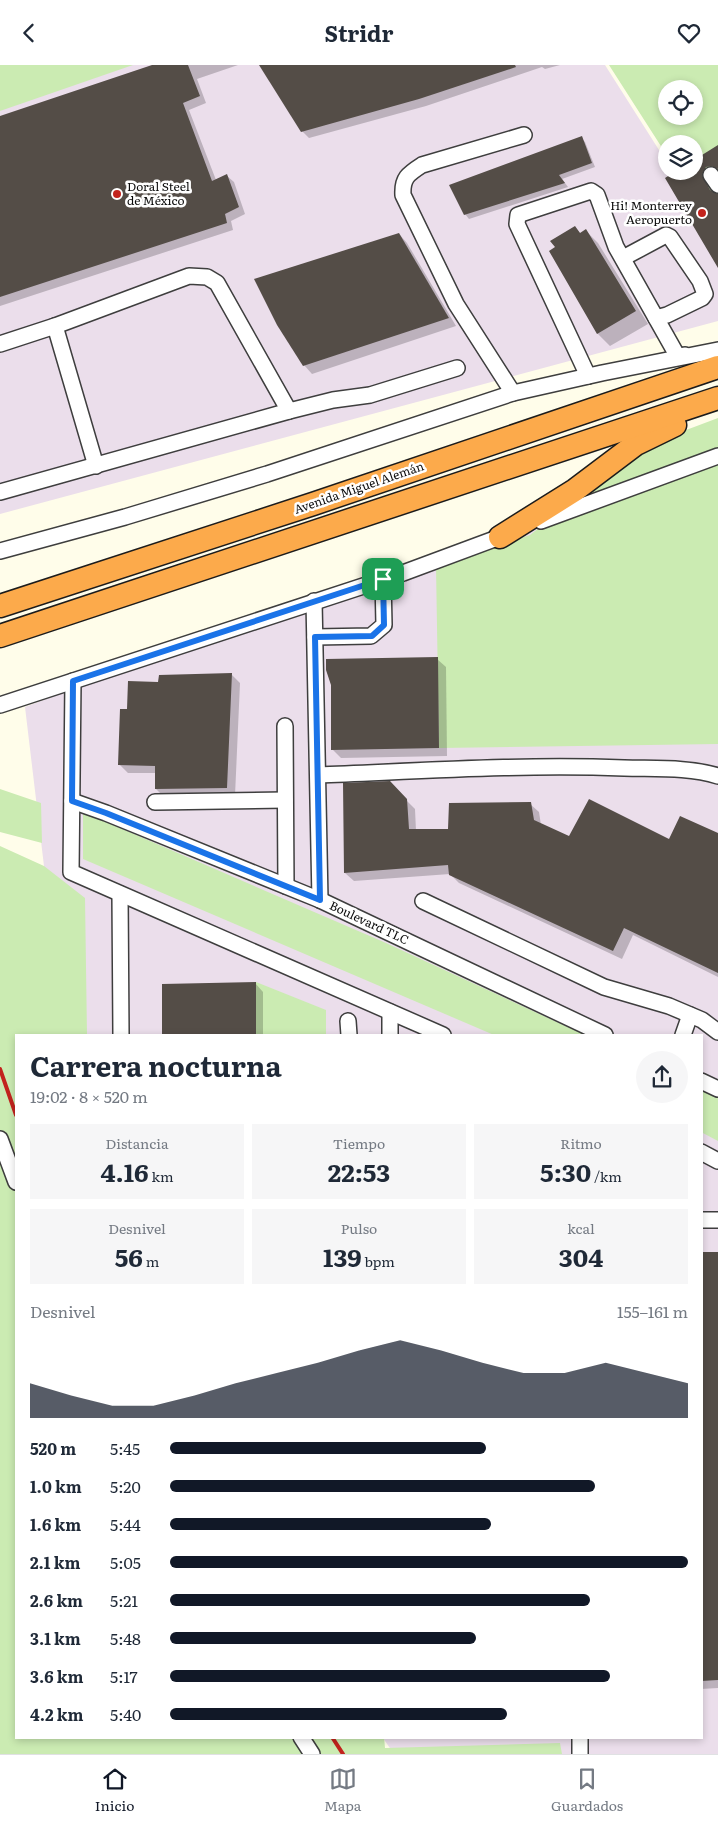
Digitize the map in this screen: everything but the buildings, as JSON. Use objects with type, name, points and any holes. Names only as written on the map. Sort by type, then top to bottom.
[{"type":"highway","name":"Avenida Miguel Alemán","points":[[0,606],[313,504],[718,367]]},
{"type":"highway","points":[[0,636],[718,398]]},
{"type":"highway","points":[[500,537],[575,490],[636,444],[686,420],[718,408]]},
{"type":"street","points":[[513,393],[456,304],[404,195],[403,186],[408,174],[422,165],[524,135]]},
{"type":"street","points":[[588,376],[517,224],[518,215],[591,191],[597,195],[616,247],[678,357]]},
{"type":"street","points":[[622,258],[666,235],[670,237],[700,281],[705,293],[702,298],[667,315],[656,318]]},
{"type":"street","points":[[0,344],[56,326],[190,276],[207,277],[217,283],[289,411]]},
{"type":"street","points":[[56,326],[96,465]]},
{"type":"street","points":[[678,357],[718,345]]},
{"type":"street","points":[[0,551],[125,517],[267,474],[513,393],[718,350]]},
{"type":"street","points":[[0,492],[289,411],[370,395],[457,368]]},
{"type":"street","points":[[0,705],[383,579],[718,456]]},
{"type":"street","points":[[315,637],[372,636],[384,625],[383,579]]},
{"type":"street","points":[[314,601],[320,900]]},
{"type":"street","points":[[73,681],[72,872],[441,1034]]},
{"type":"street","points":[[285,726],[286,886]]},
{"type":"street","points":[[318,775],[584,767],[668,769],[718,776]]},
{"type":"street","points":[[155,802],[285,799]]},
{"type":"street","name":"Boulevard TLC","points":[[72,801],[320,900],[603,1034]]},
{"type":"street","points":[[120,894],[121,1034]]},
{"type":"street","points":[[423,901],[604,987],[669,1006],[702,1020],[718,1032]]},
{"type":"street","points":[[390,1012],[390,1034]]},
{"type":"street","points":[[683,1034],[690,1015]]},
{"type":"street","points":[[703,1082],[718,1089]]},
{"type":"street","points":[[0,1139],[15,1179]]},
{"type":"street","points":[[703,1153],[718,1161]]},
{"type":"street","points":[[703,1221],[718,1220]]},
{"type":"street","points":[[302,1739],[312,1754]]},
{"type":"street","points":[[580,1739],[580,1754]]},
{"type":"shaded area","points":[[122,65],[605,65],[658,148],[658,180],[679,180],[718,242],[718,321],[0,514],[0,107]]},
{"type":"shaded area","points":[[718,447],[718,1754],[394,1754],[384,1739],[703,1739],[703,1034],[45,1034],[44,866],[25,707]]},
{"type":"green space","points":[[0,65],[133,65],[0,111]]},
{"type":"green space","points":[[609,65],[718,65],[718,235],[697,180],[703,180],[703,135],[658,135],[658,142]]},
{"type":"green space","points":[[718,418],[718,744],[439,748],[436,566],[530,535],[641,447]]},
{"type":"green space","points":[[0,789],[41,803],[42,843],[0,832]]},
{"type":"green space","points":[[83,812],[386,943],[583,1034],[492,1034],[83,859]]},
{"type":"green space","points":[[0,846],[44,866],[85,898],[87,1034],[15,1034],[15,1739],[384,1739],[385,1748],[560,1743],[562,1754],[0,1754]]},
{"type":"green space","points":[[256,982],[326,1010],[326,1034],[256,1034]]},
{"type":"green space","points":[[703,1090],[718,1096],[718,1141],[703,1133]]},
{"type":"railway","points":[[0,1069],[15,1112]]},
{"type":"railway","points":[[333,1739],[343,1754]]},
{"type":"place","name":"Doral Steel de México","points":[[117,194]]},
{"type":"place","name":"Hi! Monterrey Aeropuerto","points":[[702,213]]},
{"type":"route","points":[[383,579],[384,625],[372,636],[315,637],[320,900],[72,801],[73,681],[383,579]]}]
